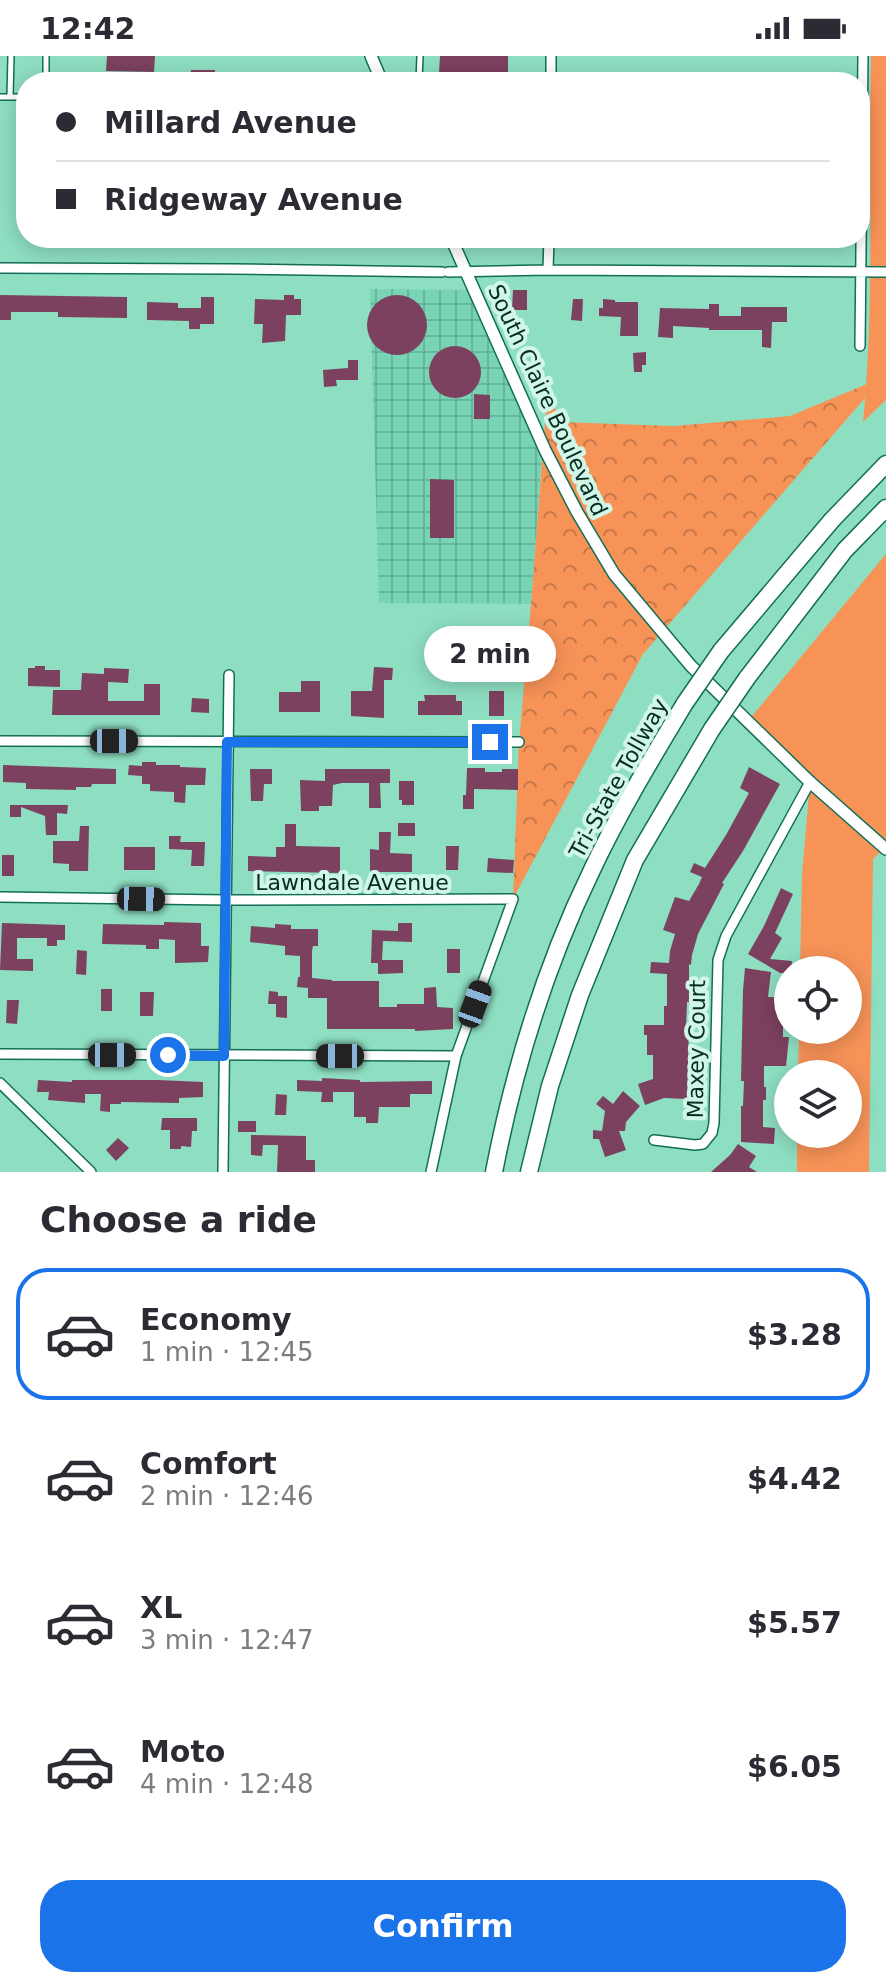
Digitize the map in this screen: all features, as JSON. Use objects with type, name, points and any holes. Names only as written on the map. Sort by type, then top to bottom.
[{"type":"highway","name":"Tri-State Tollway","points":[[494,1172],[521,1053],[564,933],[589,875],[646,767],[721,651],[832,520],[886,464]]},
{"type":"highway","points":[[529,1172],[550,1086],[575,1010],[635,860],[712,729],[747,678],[845,550],[886,508]]},
{"type":"street","name":"South Claire Boulevard","points":[[455,248],[545,450],[614,574],[691,666],[810,782],[886,849]]},
{"type":"street","points":[[548,270],[549,248]]},
{"type":"street","points":[[860,346],[861,248]]},
{"type":"street","points":[[0,268],[886,272]]},
{"type":"street","points":[[223,1172],[229,675]]},
{"type":"street","points":[[0,741],[519,742]]},
{"type":"street","name":"Maxey Court","points":[[654,1140],[695,1145],[703,1144],[712,1133],[718,960],[726,936],[810,782]]},
{"type":"street","name":"Lawndale Avenue","points":[[0,897],[513,899],[456,1056]]},
{"type":"street","points":[[0,1054],[456,1056],[431,1172]]},
{"type":"street","points":[[0,1083],[91,1172]]},
{"type":"lane","points":[[10,97],[11,56]]},
{"type":"lane","points":[[0,97],[16,97]]},
{"type":"shaded area","points":[[370,289],[469,290],[542,455],[531,604],[379,603]]},
{"type":"green space","points":[[871,56],[886,56],[886,400],[863,422],[870,285]]},
{"type":"green space","points":[[867,384],[865,398],[643,654],[513,899],[519,742],[548,385],[559,422],[674,426],[790,416]]},
{"type":"green space","points":[[886,554],[886,836],[885,847],[873,859],[869,1172],[797,1172],[797,1148],[862,1148],[862,1060],[798,1060],[799,1044],[862,1044],[862,956],[800,956],[802,874],[810,782],[748,721]]},
{"type":"building","points":[[107,56],[155,56],[154,72],[106,71]]},
{"type":"building","points":[[440,56],[508,56],[508,72],[439,72]]},
{"type":"building","points":[[191,70],[215,70],[215,72]]},
{"type":"building","points":[[513,290],[527,290],[527,310],[512,310]]},
{"type":"building","points":[[0,295],[127,297],[127,318],[58,317],[58,312],[11,312],[11,320],[0,320]]},
{"type":"building","points":[[284,295],[301,299],[301,315],[286,315],[285,341],[262,343],[263,324],[254,324],[255,299],[284,300]]},
{"type":"building","points":[[397,295],[409,297],[418,304],[425,313],[425,337],[418,346],[409,353],[397,355],[385,353],[376,346],[369,337],[367,325],[369,313],[376,304],[385,297]]},
{"type":"building","points":[[201,297],[214,297],[214,324],[200,324],[200,329],[189,329],[189,321],[147,320],[147,302],[178,303],[178,308],[201,308]]},
{"type":"building","points":[[573,299],[583,299],[582,321],[571,320]]},
{"type":"building","points":[[603,299],[638,302],[638,336],[620,336],[621,317],[599,316]]},
{"type":"building","points":[[709,304],[719,304],[719,316],[741,316],[741,307],[787,307],[787,322],[772,322],[771,348],[762,347],[762,330],[673,326],[673,338],[658,337],[660,308],[709,309]]},
{"type":"building","points":[[455,346],[473,354],[481,372],[473,390],[455,398],[437,390],[429,372],[437,354]]},
{"type":"building","points":[[646,352],[646,365],[642,365],[642,372],[634,372],[633,353]]},
{"type":"building","points":[[348,360],[358,360],[358,380],[336,380],[337,386],[324,387],[323,370],[348,368]]},
{"type":"building","points":[[474,394],[490,395],[490,419],[474,419]]},
{"type":"building","points":[[430,479],[454,480],[454,538],[430,538]]},
{"type":"building","points":[[35,666],[60,670],[60,687],[28,686],[28,668]]},
{"type":"building","points":[[374,667],[393,668],[392,680],[384,680],[384,718],[351,716],[351,691],[372,691]]},
{"type":"building","points":[[104,668],[129,669],[128,683],[108,682],[108,701],[144,701],[144,684],[160,684],[160,715],[52,715],[53,690],[81,690],[82,673],[104,674]]},
{"type":"building","points":[[301,681],[320,681],[320,712],[279,712],[279,692],[301,692]]},
{"type":"building","points":[[489,691],[504,691],[504,716],[489,716]]},
{"type":"building","points":[[424,695],[456,695],[456,701],[462,701],[462,715],[418,715],[418,701],[425,701]]},
{"type":"building","points":[[192,698],[209,699],[209,713],[191,712]]},
{"type":"building","points":[[142,762],[206,768],[205,785],[186,785],[185,803],[174,802],[174,792],[150,791],[150,784],[142,784],[142,776],[128,775],[129,765],[142,766]]},
{"type":"building","points":[[3,765],[116,769],[116,784],[92,784],[91,787],[76,787],[76,790],[26,789],[26,783],[3,782]]},
{"type":"building","points":[[749,767],[780,784],[722,883],[698,934],[689,964],[687,1099],[664,1098],[645,1105],[638,1084],[653,1079],[653,1055],[647,1055],[644,1025],[664,1025],[664,1006],[667,1006],[667,974],[650,973],[651,962],[669,963],[675,934],[663,930],[675,897],[689,901],[699,884],[702,877],[690,872],[694,863],[705,868],[726,835],[749,793],[740,788]]},
{"type":"building","points":[[467,768],[485,768],[485,772],[518,769],[518,790],[474,789],[474,809],[463,809]]},
{"type":"building","points":[[250,769],[272,769],[272,784],[264,784],[263,801],[251,801]]},
{"type":"building","points":[[325,769],[390,769],[390,783],[380,783],[381,808],[369,808],[369,783],[342,783],[333,785],[332,806],[319,806],[319,811],[301,811],[300,780],[325,781]]},
{"type":"building","points":[[399,781],[414,781],[414,805],[402,805]]},
{"type":"building","points":[[10,805],[68,805],[67,814],[57,813],[57,835],[46,835],[45,816],[21,807],[21,817],[10,817]]},
{"type":"building","points":[[398,823],[415,823],[415,836],[398,836]]},
{"type":"building","points":[[285,824],[296,824],[296,846],[340,847],[340,873],[248,871],[248,856],[276,857],[276,847],[285,847]]},
{"type":"building","points":[[80,826],[89,826],[88,871],[69,871],[69,864],[53,863],[53,841],[79,841]]},
{"type":"building","points":[[379,832],[391,832],[390,853],[412,854],[412,872],[370,872],[370,849],[379,850]]},
{"type":"building","points":[[169,836],[181,836],[180,842],[205,842],[204,866],[191,866],[192,850],[169,849]]},
{"type":"building","points":[[446,846],[459,846],[458,870],[446,870]]},
{"type":"building","points":[[124,847],[155,847],[155,870],[124,870]]},
{"type":"building","points":[[2,855],[14,855],[14,876],[2,876]]},
{"type":"building","points":[[488,858],[514,860],[513,873],[487,872]]},
{"type":"building","points":[[781,888],[793,894],[775,933],[782,938],[770,959],[774,959],[774,969],[748,954]]},
{"type":"building","points":[[164,922],[201,923],[201,946],[209,946],[208,962],[175,963],[175,940],[159,939],[159,949],[146,949],[146,945],[102,944],[103,924],[164,925]]},
{"type":"building","points":[[2,923],[65,925],[65,940],[57,940],[57,946],[47,946],[47,938],[17,938],[17,959],[33,959],[33,971],[0,970]]},
{"type":"building","points":[[398,923],[412,923],[412,942],[383,941],[382,960],[403,960],[403,973],[378,974],[378,963],[371,963],[372,930],[398,931]]},
{"type":"building","points":[[275,924],[291,925],[291,929],[318,929],[318,946],[313,946],[312,951],[312,978],[379,981],[379,1007],[424,1004],[424,988],[436,987],[437,1007],[453,1008],[453,1029],[327,1029],[327,998],[308,998],[308,988],[297,987],[300,956],[285,955],[285,946],[250,942],[251,926],[275,928]]},
{"type":"building","points":[[447,949],[460,949],[460,973],[447,973]]},
{"type":"building","points":[[77,950],[87,951],[86,975],[76,974]]},
{"type":"building","points":[[745,968],[771,972],[768,997],[774,997],[774,1044],[788,1044],[787,1060],[774,1060],[774,1066],[764,1066],[766,1100],[763,1100],[763,1127],[774,1128],[774,1144],[741,1142]]},
{"type":"building","points":[[101,989],[112,989],[112,1011],[101,1011]]},
{"type":"building","points":[[269,991],[278,992],[278,996],[287,996],[287,1018],[276,1017],[276,1004],[268,1004]]},
{"type":"building","points":[[140,992],[154,992],[153,1016],[140,1016]]},
{"type":"building","points":[[7,1000],[19,1000],[17,1024],[6,1023]]},
{"type":"building","points":[[322,1078],[360,1082],[432,1081],[432,1094],[410,1094],[410,1107],[379,1107],[378,1123],[366,1123],[366,1117],[354,1117],[354,1092],[333,1092],[333,1102],[321,1102],[322,1092],[297,1091],[297,1080],[322,1081]]},
{"type":"building","points":[[38,1080],[203,1082],[203,1097],[179,1098],[179,1103],[121,1102],[110,1104],[110,1112],[100,1111],[101,1094],[85,1094],[85,1103],[48,1100],[49,1092],[37,1092]]},
{"type":"building","points":[[623,1091],[640,1106],[626,1122],[625,1131],[619,1131],[626,1150],[605,1157],[599,1139],[593,1139],[593,1130],[602,1131],[605,1111],[596,1104],[603,1096],[613,1104]]},
{"type":"building","points":[[276,1094],[287,1095],[286,1115],[275,1115]]},
{"type":"building","points":[[162,1118],[197,1118],[197,1131],[192,1131],[191,1147],[170,1149],[170,1130],[161,1130]]},
{"type":"building","points":[[238,1121],[256,1121],[256,1132],[238,1132]]},
{"type":"building","points":[[251,1135],[306,1136],[306,1160],[315,1160],[315,1172],[277,1172],[278,1145],[263,1145],[262,1156],[251,1155]]},
{"type":"building","points":[[118,1138],[129,1148],[116,1161],[106,1150]]},
{"type":"building","points":[[738,1144],[756,1156],[749,1167],[757,1172],[711,1172],[730,1155]]},
{"type":"route","points":[[168,1055],[224,1056],[227,742],[490,742]]}]
